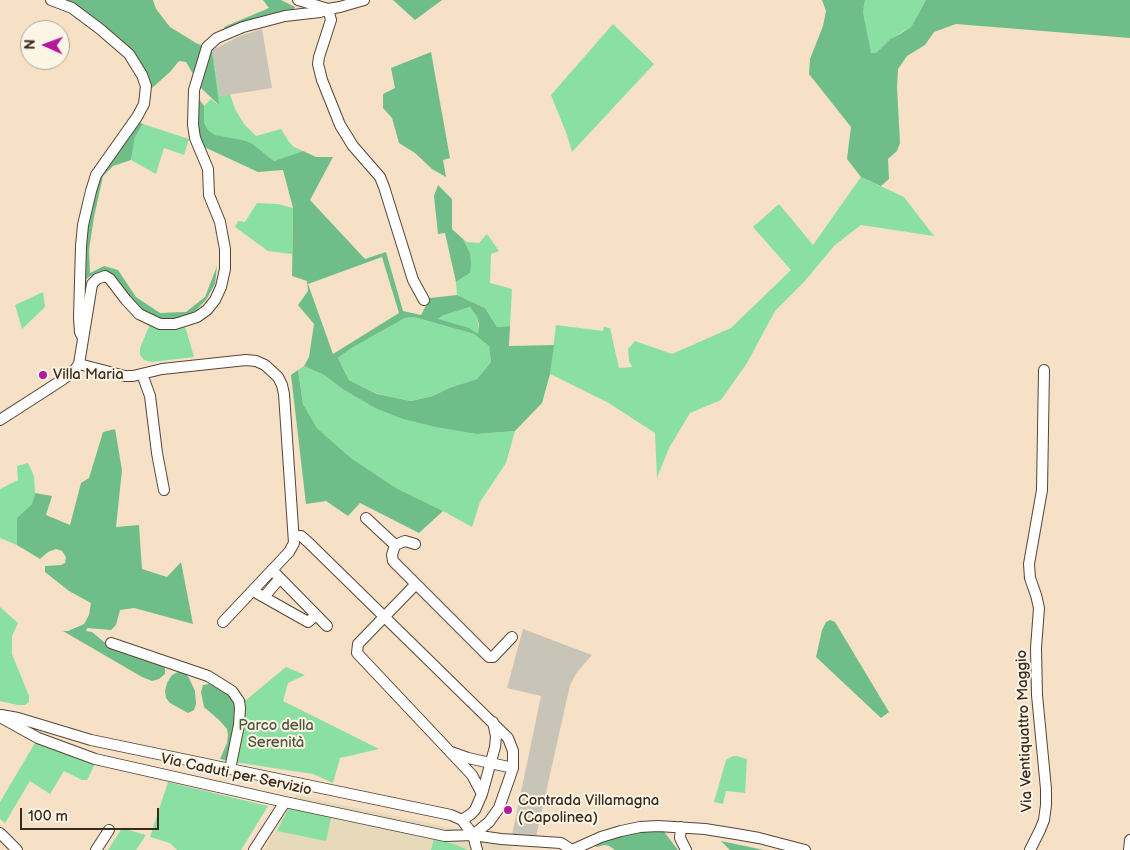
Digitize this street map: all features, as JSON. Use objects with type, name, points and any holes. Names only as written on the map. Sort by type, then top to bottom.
[{"type":"street","points":[[51,0],[72,8],[129,54],[142,75],[146,86],[144,104],[96,176],[91,191],[83,225],[79,291],[80,332],[84,339]]},
{"type":"street","points":[[298,0],[328,9]]},
{"type":"street","points":[[0,420],[61,381],[80,364],[92,284],[98,279],[105,276],[110,279],[126,300],[140,314],[166,325],[185,321],[207,310],[221,287],[225,269],[225,249],[220,222],[209,195],[208,169],[194,132],[194,90],[207,47],[217,38],[243,27],[285,16],[320,12],[364,0]]},
{"type":"street","points":[[328,9],[331,20],[318,64],[322,80],[340,125],[353,146],[380,177],[413,280],[424,300]]},
{"type":"street","points":[[80,364],[125,376],[162,369],[256,360],[272,371],[282,385],[295,536],[294,543],[289,552],[223,622]]},
{"type":"street","name":"Via Ventiquattro Maggio","points":[[1030,850],[1044,820],[1046,806],[1037,695],[1036,648],[1039,608],[1029,572],[1030,552],[1043,482],[1044,370]]},
{"type":"street","points":[[142,374],[150,396],[164,490]]},
{"type":"street","points":[[366,518],[395,545]]},
{"type":"street","points":[[295,536],[302,536],[504,732],[512,744],[513,768],[499,808],[489,822],[473,835]]},
{"type":"street","points":[[395,545],[405,541],[415,544]]},
{"type":"street","points":[[395,545],[392,556],[393,561],[489,657],[493,657],[512,637]]},
{"type":"street","points":[[272,570],[327,626]]},
{"type":"street","points":[[264,597],[280,578]]},
{"type":"street","points":[[416,584],[358,644],[357,653],[472,776],[482,794]]},
{"type":"street","points":[[252,591],[308,622],[316,614]]},
{"type":"street","name":"Via Caduti per Servizio","points":[[112,643],[208,676],[232,691],[239,701],[240,708],[239,725],[230,769]]},
{"type":"street","name":"Via Caduti per Servizio","points":[[0,716],[25,720],[91,740],[451,815],[462,820]]},
{"type":"street","name":"Via Caduti per Servizio","points":[[0,716],[38,738],[95,759],[445,836],[473,835],[561,843],[572,850]]},
{"type":"street","points":[[477,850],[473,835],[462,820],[475,810],[482,794],[496,736],[493,722]]},
{"type":"street","points":[[449,751],[468,758],[513,768]]},
{"type":"street","points":[[254,850],[285,802]]},
{"type":"street","points":[[572,850],[601,837],[640,827],[681,827],[759,838],[805,850]]},
{"type":"street","points":[[681,827],[680,838],[686,850]]},
{"type":"street","points":[[96,850],[109,830]]},
{"type":"street","points":[[0,833],[17,850]]},
{"type":"street","points":[[505,850],[514,839]]},
{"type":"street","points":[[1128,850],[1130,840]]},
{"type":"shaded area","points":[[262,29],[272,88],[220,96],[212,50],[240,36]]},
{"type":"shaded area","points":[[523,629],[592,655],[577,672],[570,685],[536,837],[512,835],[541,696],[507,688]]},
{"type":"shaded area","points":[[296,795],[452,828],[520,836],[511,850],[264,850]]},
{"type":"green space","points":[[66,0],[153,0],[156,9],[170,27],[196,43],[212,50],[219,105],[202,89],[186,62],[179,61],[152,88],[128,48]]},
{"type":"green space","points":[[263,0],[281,0],[295,7],[292,12],[226,31],[224,27],[269,8]]},
{"type":"green space","points":[[393,0],[442,0],[415,20]]},
{"type":"green space","points":[[822,0],[865,0],[863,12],[871,53],[876,53],[890,39],[911,27],[926,0],[1130,0],[1130,38],[956,24],[934,32],[925,45],[907,56],[898,69],[900,143],[897,151],[888,159],[889,179],[881,186],[861,177],[847,159],[851,127],[809,74],[810,59],[823,26],[826,11]]},
{"type":"green space","points":[[865,0],[926,0],[911,27],[890,39],[876,53],[870,53],[863,12]]},
{"type":"green space","points":[[613,24],[654,64],[572,152],[551,95]]},
{"type":"green space","points":[[212,50],[220,96],[230,94],[235,109],[244,124],[256,136],[281,129],[294,147],[303,151],[274,161],[263,153],[228,138],[215,135],[208,130],[204,122],[204,106],[211,99],[218,105]]},
{"type":"green space","points":[[431,52],[450,158],[443,160],[446,177],[432,169],[415,153],[399,143],[392,118],[383,108],[383,94],[395,88],[391,68]]},
{"type":"green space","points":[[197,96],[204,106],[204,122],[208,130],[215,135],[251,143],[274,161],[303,151],[316,157],[333,157],[310,200],[365,259],[386,252],[403,311],[421,315],[430,298],[457,295],[485,308],[497,327],[510,326],[509,346],[554,345],[550,374],[542,403],[515,431],[477,434],[403,419],[375,408],[344,390],[324,375],[304,366],[309,357],[314,324],[298,305],[308,291],[307,281],[292,276],[293,208],[283,170],[258,172],[202,146],[197,135]],"holes":[[[382,257],[399,313],[333,354],[308,284]],[[470,307],[477,317],[479,325],[478,334],[469,328],[438,319],[444,315]],[[414,317],[474,334],[489,346],[491,362],[477,379],[449,388],[433,396],[411,401],[377,394],[349,380],[338,358],[350,349],[405,318]]]},
{"type":"green space","points":[[139,122],[143,124],[135,137],[131,160],[113,166],[103,176],[89,250],[90,273],[104,266],[118,270],[136,297],[160,313],[186,312],[205,297],[217,266],[215,284],[206,300],[195,311],[181,318],[165,320],[153,318],[141,311],[98,274],[90,276],[83,282],[86,222],[100,173]]},
{"type":"green space","points":[[143,124],[189,139],[184,155],[164,148],[156,174],[131,160],[135,137]]},
{"type":"green space","points":[[861,177],[904,197],[934,236],[861,225],[835,245],[804,282],[775,311],[747,363],[721,400],[690,413],[669,448],[657,478],[655,433],[607,402],[550,374],[556,325],[603,331],[604,327],[610,328],[619,368],[632,367],[629,361],[628,349],[635,341],[672,354],[731,328],[791,270],[753,227],[779,204],[813,245]]},
{"type":"green space","points":[[438,185],[452,199],[452,229],[463,239],[470,253],[470,273],[456,282],[445,233],[438,234],[434,196]]},
{"type":"green space","points":[[257,203],[278,204],[293,208],[292,254],[268,251],[235,227],[238,221],[245,222]]},
{"type":"green space","points":[[487,234],[499,251],[491,254],[490,283],[512,289],[510,326],[497,327],[485,308],[457,295],[456,282],[470,273],[470,253],[463,239],[467,242],[479,243]]},
{"type":"green space","points":[[43,292],[45,307],[22,329],[15,305]]},
{"type":"green space","points":[[470,307],[477,317],[478,334],[437,320],[444,315]]},
{"type":"green space","points":[[414,317],[474,334],[489,346],[491,362],[477,379],[449,388],[433,396],[411,401],[378,394],[349,380],[338,358],[350,349],[405,318]]},
{"type":"green space","points":[[150,324],[163,329],[174,330],[185,326],[194,357],[152,362],[144,360],[140,355],[140,348]]},
{"type":"green space","points":[[304,366],[324,375],[344,390],[375,408],[477,434],[515,431],[506,463],[480,502],[472,527],[396,488],[351,458],[317,428],[303,404],[298,370]]},
{"type":"green space","points":[[298,370],[303,404],[317,428],[351,458],[396,488],[443,511],[419,533],[360,503],[348,516],[326,501],[306,504],[291,375]]},
{"type":"green space","points":[[115,429],[122,470],[116,527],[139,525],[142,569],[167,577],[181,562],[193,624],[134,608],[120,610],[116,625],[111,630],[87,628],[86,631],[92,632],[104,642],[141,654],[165,666],[165,674],[159,679],[152,681],[63,631],[68,631],[84,624],[89,615],[91,603],[69,591],[45,572],[45,566],[65,563],[66,557],[62,551],[56,549],[48,552],[40,559],[17,545],[17,518],[32,504],[35,493],[52,496],[46,515],[70,525],[81,483],[89,478],[103,432]]},
{"type":"green space","points":[[28,463],[34,476],[35,493],[32,504],[17,518],[17,545],[0,538],[0,489],[18,480],[17,466]]},
{"type":"green space","points":[[0,607],[18,623],[12,636],[12,654],[29,696],[29,702],[25,705],[0,701]]},
{"type":"green space","points":[[830,620],[835,622],[889,712],[881,718],[816,657],[822,630],[826,622]]},
{"type":"green space","name":"Parco della Serenità","points":[[286,667],[305,675],[288,683],[283,701],[379,749],[340,758],[333,783],[313,774],[234,762],[246,700]]},
{"type":"green space","points":[[178,672],[185,672],[195,691],[196,704],[194,710],[188,713],[170,703],[166,698],[167,683],[172,675]]},
{"type":"green space","points":[[209,684],[246,700],[234,762],[220,759],[227,743],[228,735],[227,729],[204,707],[201,692],[203,685]]},
{"type":"green space","points":[[35,743],[95,764],[87,780],[82,780],[64,771],[50,794],[30,781],[5,823],[0,819],[0,802]]},
{"type":"green space","points":[[733,756],[747,759],[745,793],[726,791],[723,804],[714,802],[726,760]]},
{"type":"green space","points":[[168,782],[268,806],[241,850],[177,850],[170,843],[150,837]]},
{"type":"green space","points":[[290,806],[332,814],[326,841],[277,831]]},
{"type":"green space","points":[[122,828],[146,835],[136,850],[108,850]]},
{"type":"green space","points":[[644,829],[662,829],[678,850],[615,850],[605,845],[596,847],[597,841]]},
{"type":"green space","points":[[434,839],[454,844],[468,850],[431,850]]},
{"type":"green space","points":[[721,841],[764,850],[730,850]]},
{"type":"place","name":"Villa Maria","points":[[43,375]]},
{"type":"place","name":"Contrada Villamagna (Capolinea)","points":[[508,810]]}]
